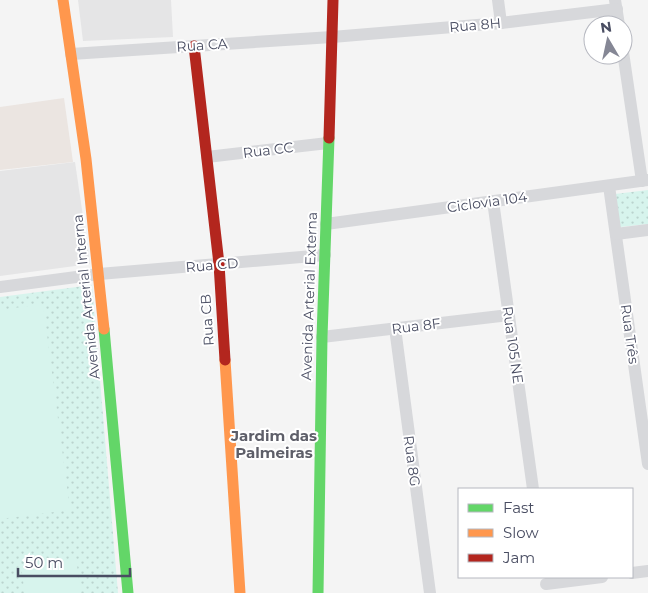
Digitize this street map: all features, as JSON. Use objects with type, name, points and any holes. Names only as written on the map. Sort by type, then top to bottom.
[{"type":"main road","name":"Avenida Arterial Interna","points":[[63,0],[86,159],[99,274],[128,593]]},
{"type":"main road","name":"Avenida Arterial Externa","points":[[318,593],[322,337],[333,0]]},
{"type":"main road","name":"Rua CB","points":[[194,46],[219,264],[240,593]]},
{"type":"street","points":[[498,0],[501,23]]},
{"type":"street","name":"Rua 8H","points":[[332,37],[501,23],[616,4]]},
{"type":"street","name":"Rua CA","points":[[71,54],[332,37]]},
{"type":"street","points":[[625,65],[645,181]]},
{"type":"street","name":"Rua CC","points":[[207,157],[328,143]]},
{"type":"street","name":"Ciclovia 104","points":[[326,224],[645,181]]},
{"type":"street","name":"Rua Três","points":[[609,186],[648,464]]},
{"type":"street","name":"Rua 105 NE","points":[[493,202],[533,488]]},
{"type":"street","points":[[616,234],[648,230]]},
{"type":"street","name":"Rua CD","points":[[99,274],[325,256]]},
{"type":"street","points":[[0,287],[99,274]]},
{"type":"street","name":"Rua 8F","points":[[322,337],[509,315]]},
{"type":"street","name":"Rua 8G","points":[[395,328],[430,593]]},
{"type":"street","points":[[633,573],[648,571]]},
{"type":"street","points":[[546,585],[595,578]]},
{"type":"shaded area","points":[[78,0],[171,0],[173,37],[83,41]]},
{"type":"shaded area","points":[[64,98],[73,162],[0,170],[0,107]]},
{"type":"shaded area","points":[[75,162],[90,264],[0,276],[0,171]]},
{"type":"green space","points":[[648,190],[648,224],[620,227],[615,194]]},
{"type":"green space","points":[[92,285],[118,593],[0,593],[0,297]]},
{"type":"green space","points":[[43,304],[70,510],[0,519],[0,310]]},
{"type":"green space","points":[[76,559],[81,593],[25,593],[21,567]]},
{"type":"traffic: fast","points":[[318,593],[322,337],[329,138]]},
{"type":"traffic: fast","points":[[104,329],[128,593]]},
{"type":"traffic: slow","points":[[63,0],[86,159],[104,329]]},
{"type":"traffic: slow","points":[[225,360],[240,593]]},
{"type":"traffic: jam","points":[[329,138],[333,0]]},
{"type":"traffic: jam","points":[[194,46],[219,264],[225,360]]},
{"type":"district","name":"Jardim das Palmeiras","points":[[274,444]]}]
